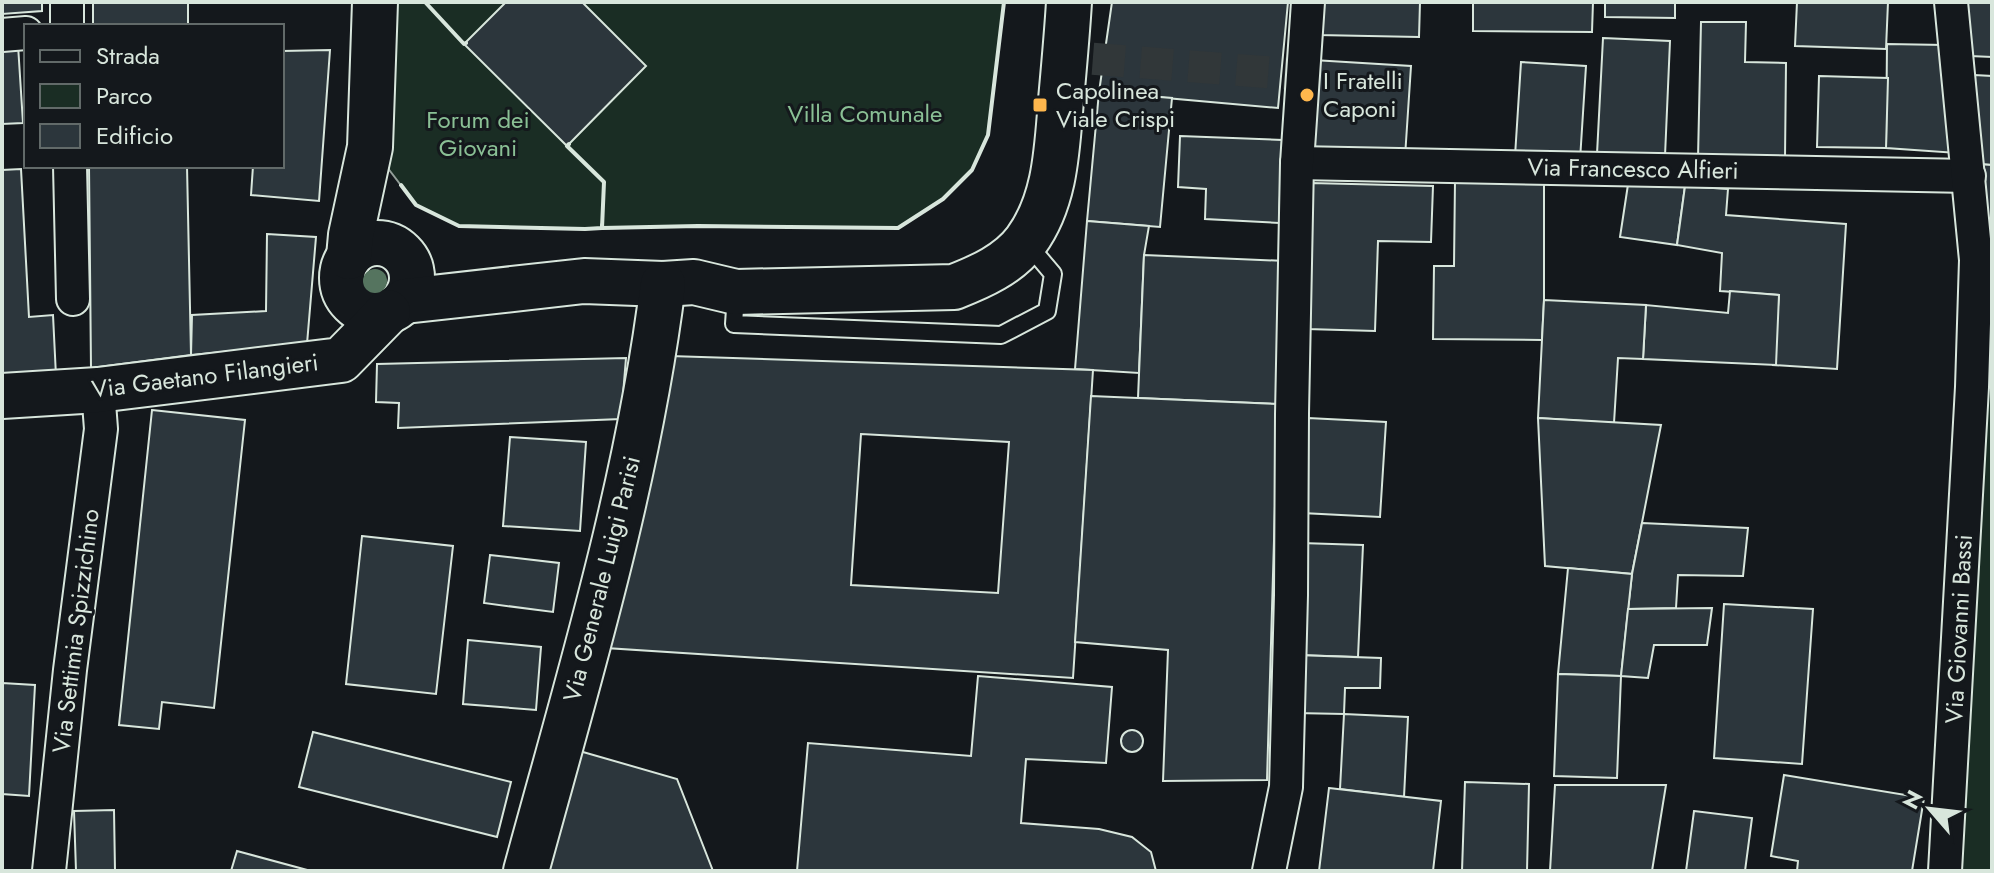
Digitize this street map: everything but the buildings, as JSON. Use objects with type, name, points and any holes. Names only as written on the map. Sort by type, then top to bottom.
[{"type":"street","points":[[67,2],[67,24]]},
{"type":"street","points":[[349,257],[370,147],[375,2]]},
{"type":"street","points":[[678,283],[737,270],[947,262],[984,248],[1023,203],[1040,105],[1050,2]]},
{"type":"street","points":[[495,291],[386,244],[376,243],[356,250],[349,257],[342,278],[348,299],[356,307],[377,314],[396,306],[584,281],[678,283],[736,292],[954,287],[983,275],[1025,242],[1043,210],[1055,169],[1069,2]]},
{"type":"street","points":[[1269,871],[1286,787],[1297,163],[1308,2]]},
{"type":"street","name":"Via Giovanni Bassi","points":[[1945,871],[1982,387],[1976,260],[1951,2]]},
{"type":"street","points":[[2,35],[24,33]]},
{"type":"street","points":[[370,147],[400,252],[410,264],[410,292],[396,306]]},
{"type":"street","name":"Via Francesco Alfieri","points":[[1297,163],[1969,176]]},
{"type":"street","points":[[70,168],[73,299]]},
{"type":"street","name":"Via Generale Luigi Parisi","points":[[526,871],[615,546],[652,362],[678,283]]},
{"type":"street","name":"Via Gaetano Filangieri","points":[[2,396],[98,390],[341,360],[396,306]]},
{"type":"street","name":"Via Settimia Spizzichino","points":[[49,871],[70,670],[101,429],[98,390]]},
{"type":"lane","points":[[736,292],[734,324],[1001,335],[1047,311],[1053,274],[1025,242]]},
{"type":"green space","name":"Villa Comunale","points":[[393,2],[1004,2],[988,135],[972,170],[943,199],[898,228],[698,226],[585,229],[459,226],[416,205],[387,167]]},
{"type":"green space","points":[[1972,387],[1992,388],[1992,871],[1945,871]]},
{"type":"tunnel","points":[[1045,55],[1303,75]]},
{"type":"wall","points":[[425,2],[466,43]]},
{"type":"wall","points":[[569,144],[567,146],[604,182],[602,228],[898,228],[943,199],[972,170],[988,135],[1004,2]]},
{"type":"wall","points":[[401,185],[416,205],[459,226],[585,229],[602,228],[602,225]]},
{"type":"place","name":"I Fratelli Caponi","points":[[1307,95]]},
{"type":"place","name":"Capolinea Viale Crispi","points":[[1040,105]]},
{"type":"park label","name":"Forum dei Giovani","points":[[478,134]]}]
